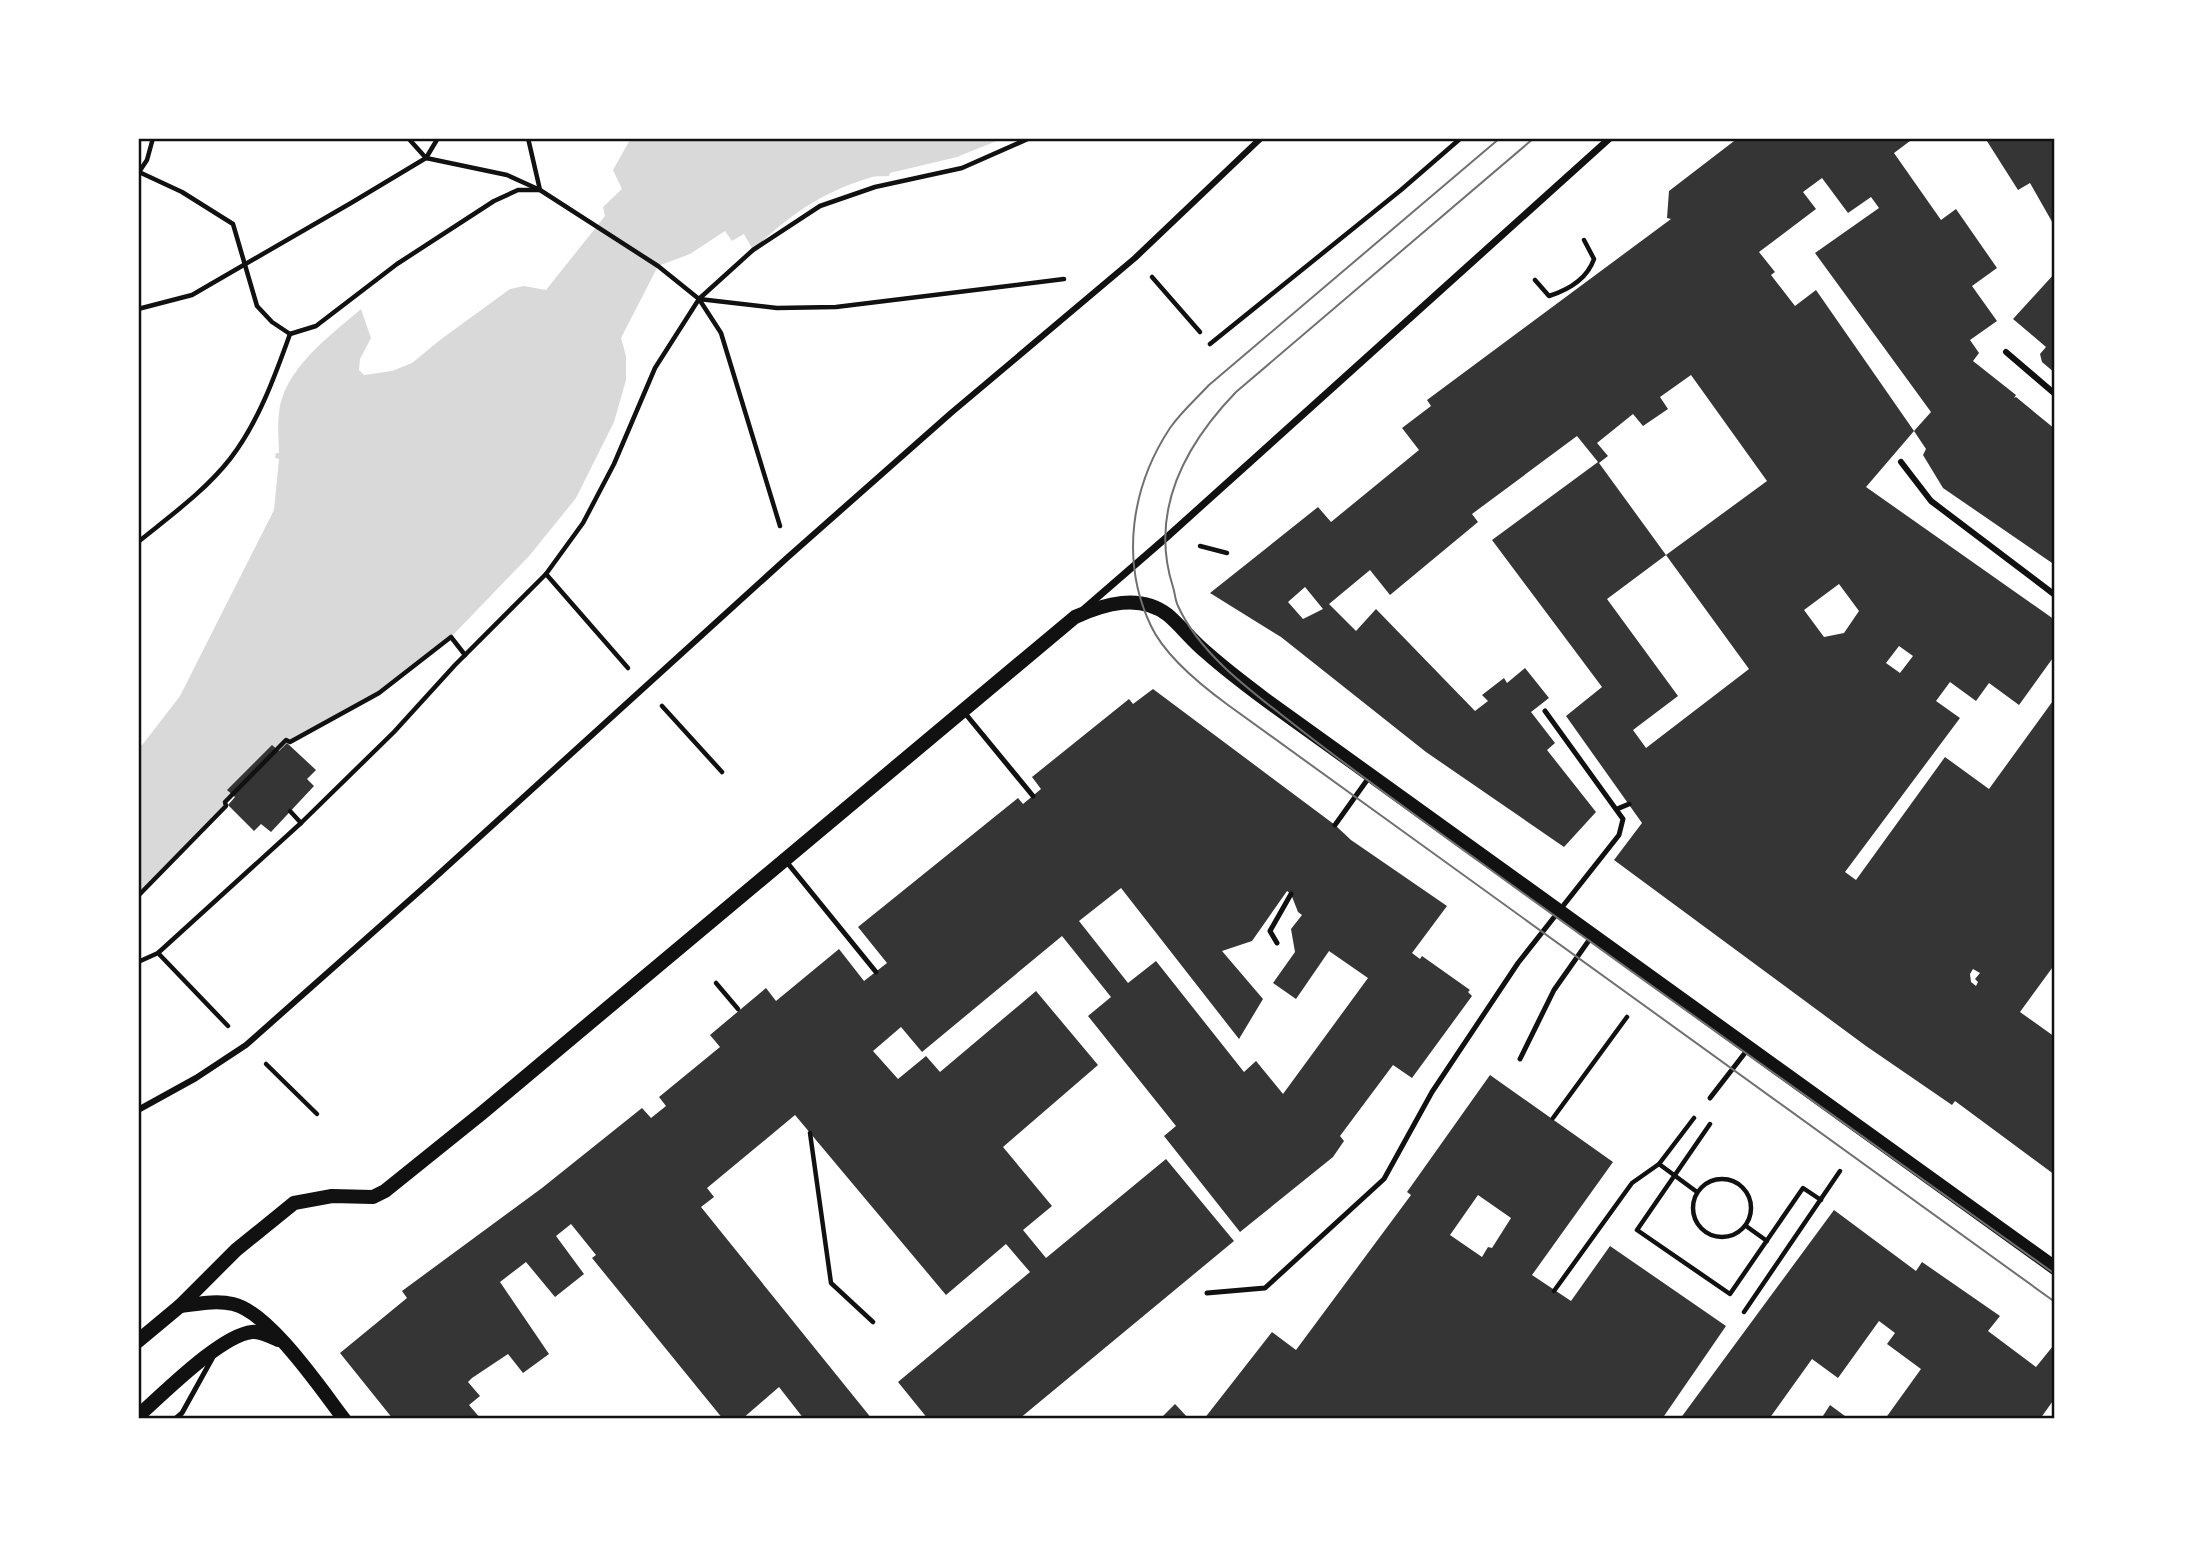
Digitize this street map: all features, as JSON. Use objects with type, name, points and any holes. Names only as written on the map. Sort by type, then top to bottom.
[{"type":"main road","points":[[138,1341],[180,1306],[236,1250],[294,1203],[332,1196],[373,1197],[385,1191],[472,1122],[1075,617],[1113,603],[1144,604],[1166,614],[1230,673],[2055,1268]]},
{"type":"main road","points":[[180,1306],[212,1302],[235,1304],[255,1315],[283,1343],[344,1419]]},
{"type":"main road","points":[[138,1416],[217,1348],[252,1332],[267,1334],[283,1343]]},
{"type":"street","points":[[138,1110],[196,1078],[246,1045],[430,883],[788,557],[951,413],[1135,258],[1261,138]]},
{"type":"street","points":[[1075,617],[1610,138]]},
{"type":"street","points":[[2006,352],[2055,394]]},
{"type":"street","points":[[1901,462],[1931,501],[2055,594]]},
{"type":"lane","points":[[1207,1293],[1265,1289],[1384,1179],[1432,1092],[1518,963],[1558,911],[1589,877],[1619,835],[1623,820],[1617,809],[1545,711]]},
{"type":"lane","points":[[964,712],[1033,796]]},
{"type":"lane","points":[[1335,825],[1370,775]]},
{"type":"lane","points":[[1617,809],[1629,804]]},
{"type":"lane","points":[[785,860],[876,972]]},
{"type":"lane","points":[[1277,943],[1270,931],[1291,894]]},
{"type":"lane","points":[[1520,1059],[1554,990],[1592,936]]},
{"type":"lane","points":[[1710,1098],[1748,1048]]},
{"type":"lane","points":[[175,1419],[182,1413],[217,1348]]},
{"type":"path","points":[[153,138],[147,160],[139,172],[182,192],[233,224],[257,306],[272,322],[290,334]]},
{"type":"path","points":[[408,138],[426,158],[507,175],[540,190],[658,266],[699,299],[721,332],[788,557]]},
{"type":"path","points":[[138,309],[192,295],[244,266],[426,158],[438,138]]},
{"type":"path","points":[[528,138],[540,190]]},
{"type":"path","points":[[138,962],[158,954],[301,823],[394,732],[465,655],[547,574],[583,523],[614,464],[655,368],[699,299],[753,250],[820,206],[875,187],[962,168],[1030,138]]},
{"type":"path","points":[[1210,344],[1401,190],[1461,138]]},
{"type":"path","points":[[290,334],[316,326],[397,264],[494,201],[518,190],[540,190]]},
{"type":"path","points":[[1535,280],[1549,296],[1564,291],[1590,272],[1594,259],[1584,240]]},
{"type":"path","points":[[1135,258],[1200,331]]},
{"type":"path","points":[[699,299],[777,308],[836,307],[1059,281],[1072,277]]},
{"type":"path","points":[[138,541],[200,490],[230,458],[258,413],[290,334]]},
{"type":"path","points":[[1192,544],[1227,553]]},
{"type":"path","points":[[547,574],[555,583]]},
{"type":"path","points":[[138,896],[286,740],[290,742],[379,693],[451,637],[465,655]]},
{"type":"path","points":[[706,752],[722,772]]},
{"type":"path","points":[[290,811],[301,823]]},
{"type":"path","points":[[716,983],[738,1009]]},
{"type":"path","points":[[1552,1118],[1627,1017]]},
{"type":"path","points":[[1554,1291],[1632,1183],[1659,1164],[1710,1098]]},
{"type":"path","points":[[1712,1121],[1637,1230],[1730,1294],[1803,1188],[1821,1200]]},
{"type":"path","points":[[810,1133],[831,1283],[873,1322]]},
{"type":"path","points":[[1659,1164],[1698,1192]]},
{"type":"path","points":[[1744,1312],[1840,1171]]},
{"type":"path","points":[[1719,1179],[1737,1183],[1745,1189],[1752,1207],[1746,1226],[1730,1237],[1720,1237],[1703,1230],[1693,1214],[1693,1202],[1698,1192],[1710,1181],[1719,1179]]},
{"type":"path","points":[[1746,1226],[1767,1241]]},
{"type":"shaded area","points":[[631,138],[1004,138],[957,157],[890,173],[889,176],[872,177],[836,190],[806,206],[753,250],[744,234],[732,241],[725,231],[690,254],[658,266],[621,338],[626,356],[626,380],[614,422],[576,498],[530,555],[451,637],[379,693],[290,742],[286,740],[138,896],[138,747],[180,696],[274,510],[279,459],[275,458],[276,453],[279,453],[278,419],[282,398],[298,368],[361,309],[371,338],[360,359],[359,370],[364,375],[392,371],[412,363],[510,289],[524,286],[546,290],[605,216],[603,207],[622,189],[613,170]]},
{"type":"building","points":[[1738,138],[1914,138],[1894,153],[1941,220],[1956,209],[1997,268],[1972,286],[1997,321],[1970,340],[1979,353],[1973,361],[2016,395],[2014,398],[2055,429],[2055,565],[1943,488],[1923,455],[1926,449],[1914,431],[1866,487],[2055,620],[2055,655],[2019,705],[1989,683],[1976,701],[1950,682],[1936,701],[1960,718],[1845,872],[1856,880],[1945,757],[1989,789],[2055,698],[2055,964],[2020,1012],[2055,1037],[2055,1175],[1955,1101],[1952,1105],[1866,1046],[1614,860],[1642,823],[1566,716],[1602,687],[1492,540],[1598,462],[1577,436],[1472,514],[1478,522],[1390,595],[1370,570],[1329,604],[1356,631],[1376,609],[1475,711],[1488,701],[1482,695],[1504,678],[1507,683],[1525,668],[1549,698],[1531,712],[1555,743],[1547,750],[1596,812],[1564,847],[1426,752],[1281,637],[1210,593],[1318,507],[1331,522],[1419,450],[1402,428],[1431,406],[1427,400],[1671,219],[1667,218],[1669,191]],"holes":[[[1822,178],[1848,213],[1871,197],[1879,208],[1815,253],[1931,412],[1914,431],[1816,290],[1795,306],[1771,275],[1775,272],[1759,252],[1816,209],[1803,192]],[[1691,375],[1767,481],[1666,555],[1599,463],[1608,456],[1597,443],[1633,414],[1643,426],[1668,409],[1660,397]],[[1666,555],[1749,669],[1646,748],[1633,730],[1678,696],[1607,599]],[[1839,584],[1859,611],[1844,633],[1824,637],[1804,610]],[[1305,587],[1323,609],[1303,619],[1288,602]],[[1899,646],[1913,656],[1900,673],[1886,663]],[[1973,969],[1980,973],[1975,979],[1978,982],[1976,986],[1971,982],[1970,974]]]},
{"type":"building","points":[[1985,138],[2055,138],[2055,227],[2030,183],[2018,190]]},
{"type":"building","points":[[2055,273],[2055,373],[2042,362],[2040,354],[2046,347],[2013,319]]},
{"type":"building","points":[[1153,689],[1335,825],[1351,840],[1447,906],[1412,953],[1420,959],[1422,956],[1470,990],[1468,992],[1472,996],[1412,1078],[1393,1065],[1340,1136],[1344,1141],[1333,1157],[1240,1232],[1164,1136],[1176,1126],[1088,1016],[1111,997],[1062,936],[922,1052],[901,1027],[873,1051],[898,1079],[926,1056],[940,1072],[1036,991],[1098,1065],[1003,1147],[1052,1206],[1023,1230],[1046,1258],[1166,1159],[1234,1241],[1019,1419],[928,1419],[898,1382],[1030,1272],[1006,1244],[946,1295],[795,1115],[707,1188],[714,1197],[701,1207],[872,1419],[804,1419],[779,1387],[742,1419],[723,1419],[592,1258],[596,1255],[571,1224],[556,1236],[584,1274],[555,1297],[526,1262],[500,1282],[549,1354],[523,1373],[508,1354],[472,1378],[468,1382],[480,1396],[469,1405],[481,1419],[393,1419],[340,1353],[407,1298],[402,1291],[542,1188],[642,1108],[651,1118],[666,1106],[659,1097],[720,1047],[710,1035],[766,988],[776,1001],[839,949],[864,981],[887,963],[858,927],[1018,798],[1023,804],[1041,789],[1032,777],[1129,699],[1133,704]],"holes":[[[1121,888],[1239,1039],[1263,999],[1222,951],[1252,941],[1287,891],[1302,915],[1291,929],[1295,952],[1273,983],[1296,999],[1329,951],[1368,978],[1283,1094],[1256,1061],[1244,1072],[1156,961],[1128,983],[1079,921]]]},
{"type":"building","points":[[287,743],[316,770],[307,779],[314,786],[271,832],[261,824],[254,831],[228,805],[235,797],[227,790],[272,745],[279,751]]},
{"type":"building","points":[[1490,1075],[1613,1162],[1532,1275],[1571,1301],[1610,1246],[1726,1326],[1662,1419],[1204,1419],[1272,1332],[1296,1350],[1411,1195],[1407,1192]],"holes":[[[1478,1195],[1511,1218],[1492,1248],[1488,1247],[1482,1257],[1450,1235]]]},
{"type":"building","points":[[1834,1210],[1916,1271],[1922,1262],[2000,1316],[1988,1331],[2036,1367],[2053,1346],[2055,1347],[2055,1398],[2040,1419],[1885,1419],[1921,1369],[1887,1344],[1895,1333],[1879,1321],[1838,1378],[1812,1359],[1769,1419],[1680,1419]]},
{"type":"building","points":[[1175,1404],[1189,1419],[1160,1419]]},
{"type":"building","points":[[1830,1405],[1849,1419],[1821,1419]]},
{"type":"tram line","points":[[1500,138],[1209,385],[1170,428],[1146,475],[1134,525],[1135,576],[1151,626],[1175,659],[1218,697],[2055,1302]]},
{"type":"tram line","points":[[1534,138],[1236,392],[1201,434],[1176,481],[1169,506],[1167,559],[1178,606],[1188,625],[1216,659],[1249,689],[1323,747],[2055,1274]]}]
